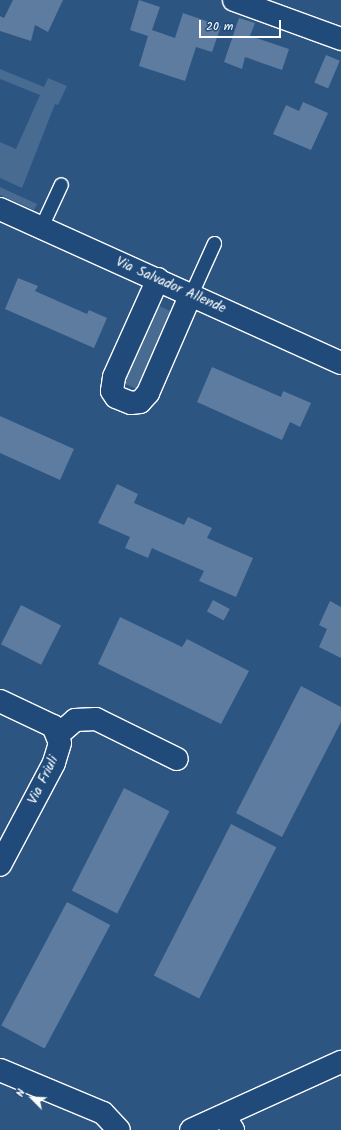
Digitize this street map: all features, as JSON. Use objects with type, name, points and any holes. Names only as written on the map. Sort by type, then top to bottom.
[{"type":"street","points":[[234,0],[341,39]]},
{"type":"street","name":"Via Salvador Allende","points":[[0,208],[341,362]]},
{"type":"street","points":[[158,279],[114,378],[112,391],[116,397],[132,403],[140,402],[148,393],[191,294]]},
{"type":"street","points":[[0,700],[53,726],[59,734],[75,720],[96,719],[177,759]]},
{"type":"street","name":"Via Friuli","points":[[0,865],[54,763],[60,743],[59,734]]},
{"type":"street","points":[[191,1130],[228,1123],[341,1062]]},
{"type":"street","points":[[0,1070],[103,1114],[119,1130]]},
{"type":"lane","points":[[41,227],[61,184]]},
{"type":"lane","points":[[191,294],[214,242]]},
{"type":"shaded area","points":[[0,69],[44,87],[48,78],[67,86],[58,105],[55,104],[22,188],[0,178],[0,142],[16,149],[40,95],[0,79]]},
{"type":"shaded area","points":[[0,187],[37,204],[34,210],[0,195]]},
{"type":"shaded area","points":[[155,304],[173,312],[139,390],[120,382]]},
{"type":"building","points":[[13,0],[63,0],[48,32],[35,25],[31,41],[0,31],[0,16],[4,18]]},
{"type":"building","points":[[139,0],[160,7],[152,30],[175,38],[183,13],[221,26],[212,52],[196,47],[185,81],[139,66],[148,36],[130,30]]},
{"type":"building","points":[[239,18],[255,23],[250,36],[289,49],[282,70],[245,57],[242,69],[224,62]]},
{"type":"building","points":[[326,55],[340,61],[328,88],[314,83]]},
{"type":"building","points":[[303,102],[328,113],[311,150],[273,134],[286,105],[299,111]]},
{"type":"building","points":[[18,278],[38,286],[35,291],[87,314],[89,310],[107,318],[94,348],[5,309]]},
{"type":"building","points":[[212,367],[281,397],[283,391],[311,403],[300,427],[290,422],[282,440],[197,402]]},
{"type":"building","points":[[0,416],[74,449],[60,480],[0,453]]},
{"type":"building","points":[[117,484],[138,494],[134,503],[184,525],[188,517],[212,528],[207,538],[253,558],[236,597],[199,581],[204,571],[152,548],[148,558],[125,548],[130,537],[98,523]]},
{"type":"building","points":[[213,600],[230,609],[224,620],[207,611]]},
{"type":"building","points":[[330,601],[341,607],[341,658],[319,647],[327,629],[319,625]]},
{"type":"building","points":[[21,605],[61,625],[41,665],[1,644]]},
{"type":"building","points":[[120,617],[182,647],[187,639],[249,671],[221,724],[98,664]]},
{"type":"building","points":[[301,686],[341,707],[341,722],[282,837],[236,813]]},
{"type":"building","points":[[124,788],[169,811],[117,914],[72,890]]},
{"type":"building","points":[[231,824],[276,847],[199,999],[154,975]]},
{"type":"building","points":[[67,902],[110,925],[45,1049],[1,1026]]}]
